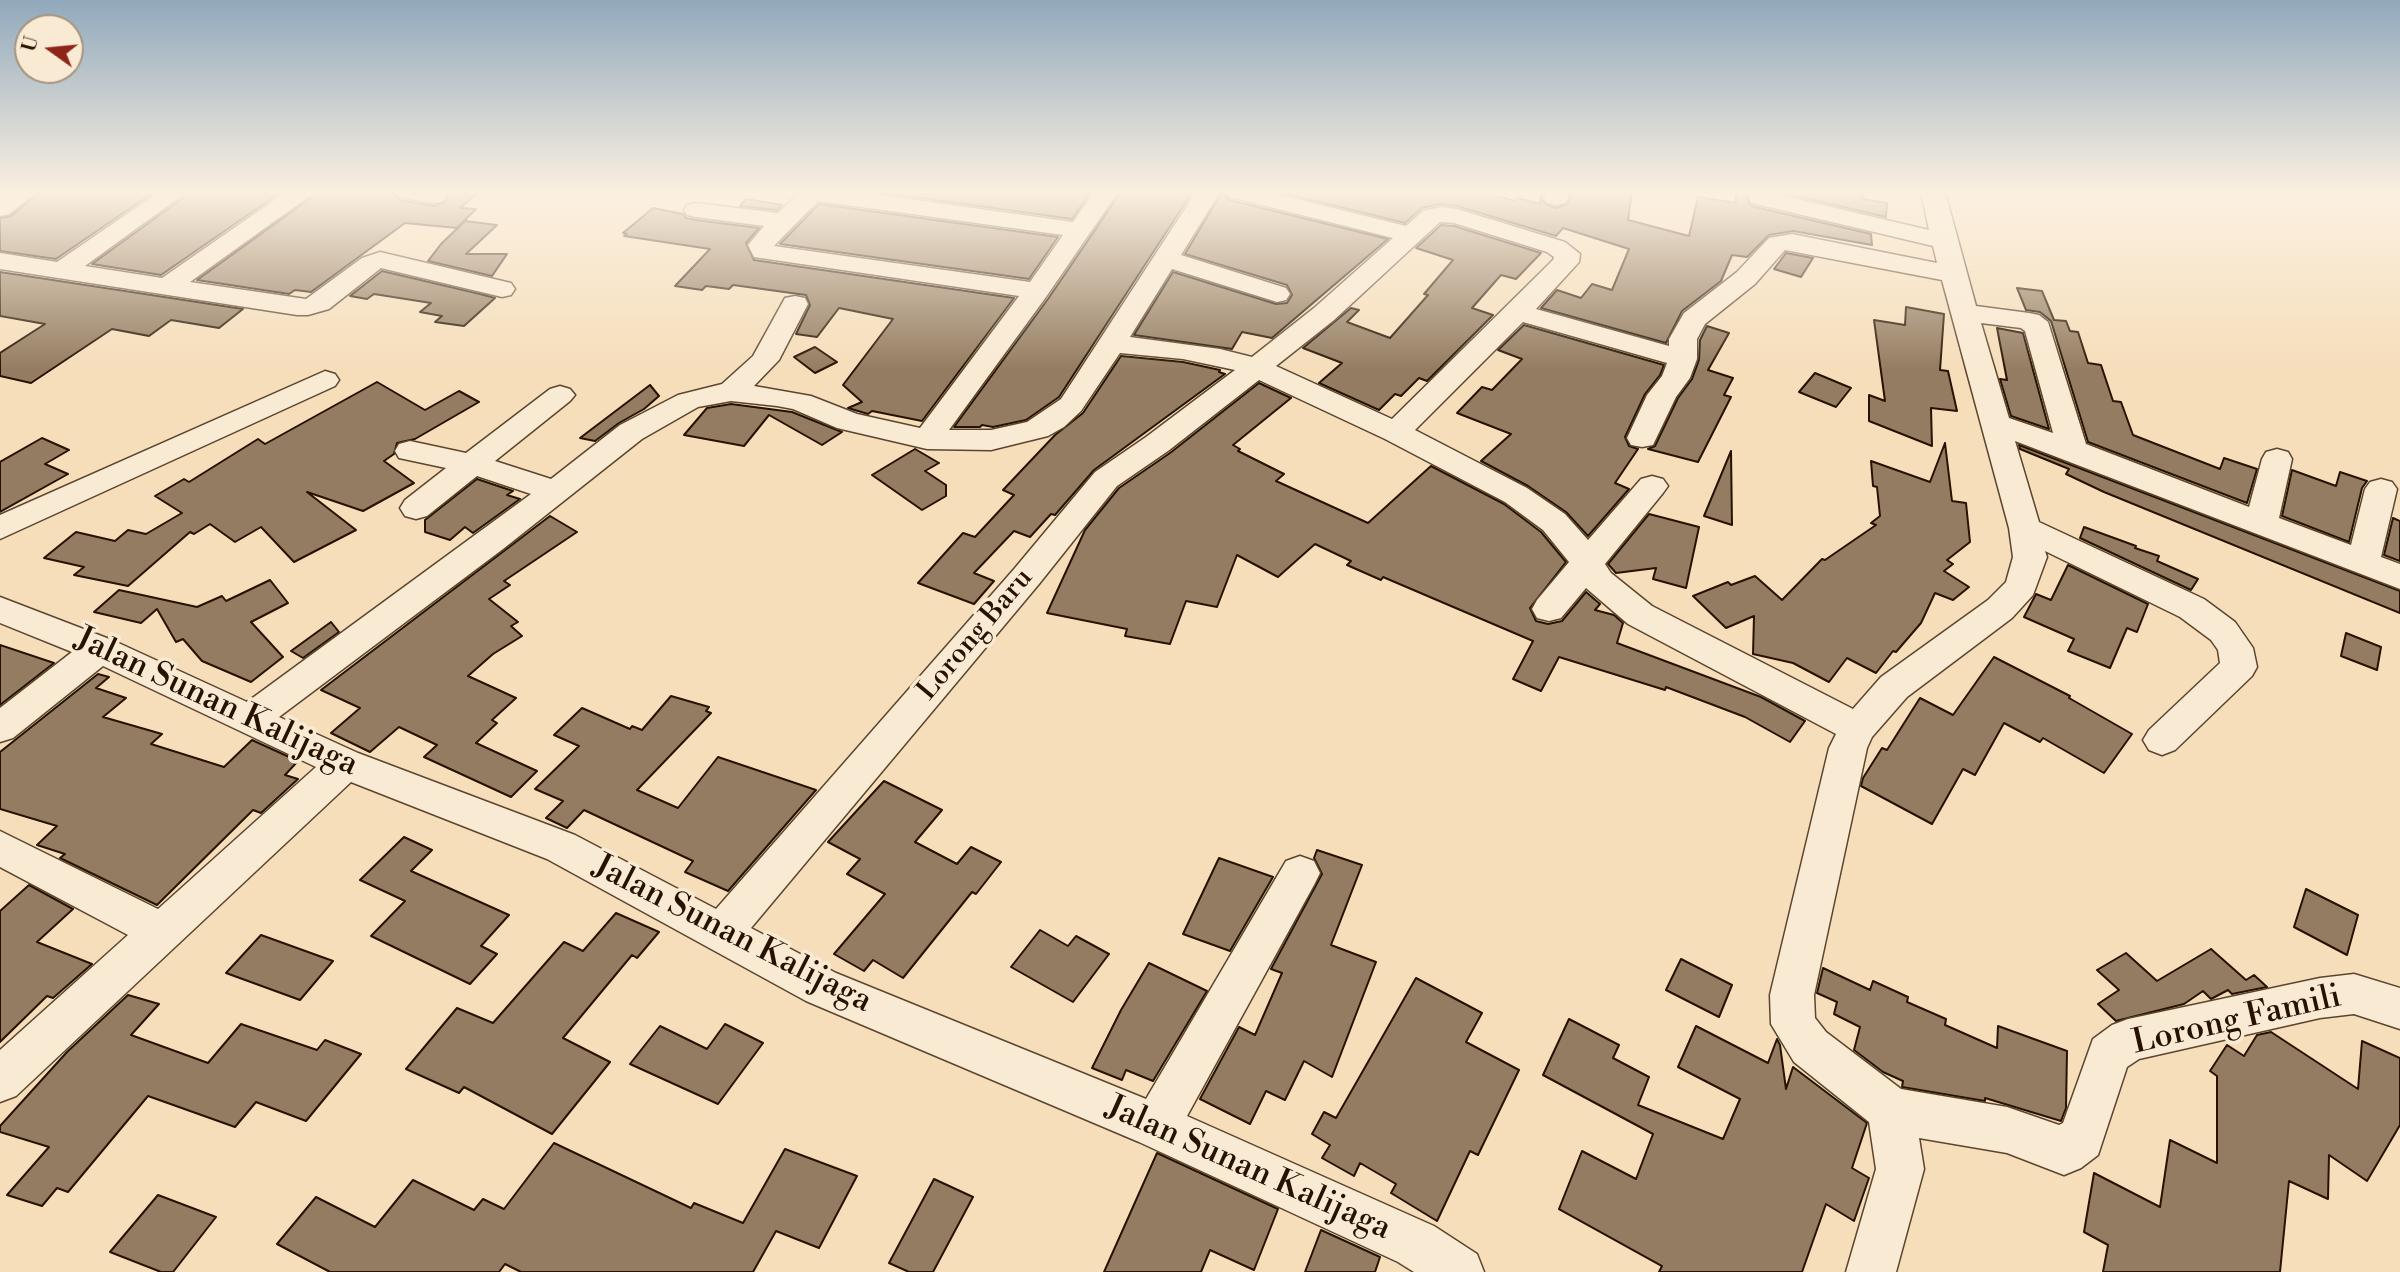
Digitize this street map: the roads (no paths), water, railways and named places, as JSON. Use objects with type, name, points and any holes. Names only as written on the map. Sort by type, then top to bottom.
[{"type":"street","points":[[63,270],[90,251]]},
{"type":"street","points":[[168,286],[216,251]]},
{"type":"street","points":[[762,251],[1037,291]]},
{"type":"street","points":[[927,439],[1064,251]]},
{"type":"street","points":[[250,719],[491,541],[631,432],[665,411],[704,396],[731,392],[801,402],[848,421],[927,439],[991,440],[1037,429],[1071,405],[1172,251]]},
{"type":"street","name":"Lorong Baru","points":[[722,932],[1027,576],[1090,495],[1128,462],[1157,444],[1324,314],[1392,251]]},
{"type":"street","name":"Lorong Baru","points":[[1518,312],[1566,262],[1568,258],[1565,251]]},
{"type":"street","points":[[1642,438],[1662,395],[1676,378],[1684,359],[1683,339],[1693,319],[1746,278],[1770,251]]},
{"type":"street","points":[[1889,251],[1948,257]]},
{"type":"street","points":[[1930,251],[1948,257]]},
{"type":"street","points":[[1871,1272],[1900,1170],[1891,1110],[1810,1047],[1793,1024],[1792,995],[1848,748],[1858,728],[1894,687],[2000,609],[2021,587],[2030,557],[2025,528],[1947,251]]},
{"type":"street","points":[[1167,259],[1277,294]]},
{"type":"street","points":[[0,261],[308,307],[320,303],[371,263],[380,260],[502,289]]},
{"type":"street","points":[[731,392],[765,360],[794,304]]},
{"type":"street","points":[[1396,432],[1518,312],[1684,359]]},
{"type":"street","points":[[1963,312],[2029,321],[2038,328],[2073,450]]},
{"type":"street","points":[[1112,344],[1220,357],[1257,368],[1396,432],[1516,495],[1537,509],[1569,537],[1611,593],[1640,615],[1858,728]]},
{"type":"street","points":[[0,528],[325,380]]},
{"type":"street","points":[[416,508],[560,395]]},
{"type":"street","points":[[1994,423],[2073,450],[2400,577]]},
{"type":"street","points":[[410,452],[472,464],[555,491]]},
{"type":"street","points":[[2261,524],[2277,459]]},
{"type":"street","points":[[1549,609],[1652,486]]},
{"type":"street","points":[[2363,563],[2381,489]]},
{"type":"street","points":[[2025,528],[2192,608],[2223,631],[2235,648],[2239,667],[2162,740]]},
{"type":"street","name":"Jalan Sunan Kalijaga","points":[[0,609],[100,649],[345,764],[561,847],[821,987],[1156,1126],[1416,1244],[1459,1272]]},
{"type":"street","points":[[0,728],[100,649]]},
{"type":"street","points":[[0,1080],[345,764]]},
{"type":"street","points":[[0,848],[160,932]]},
{"type":"street","points":[[1156,1126],[1300,873]]},
{"type":"street","name":"Lorong Famili","points":[[1891,1110],[2007,1130],[2064,1151],[2081,1138],[2109,1054],[2128,1040],[2320,998],[2354,994],[2400,1009]]}]
